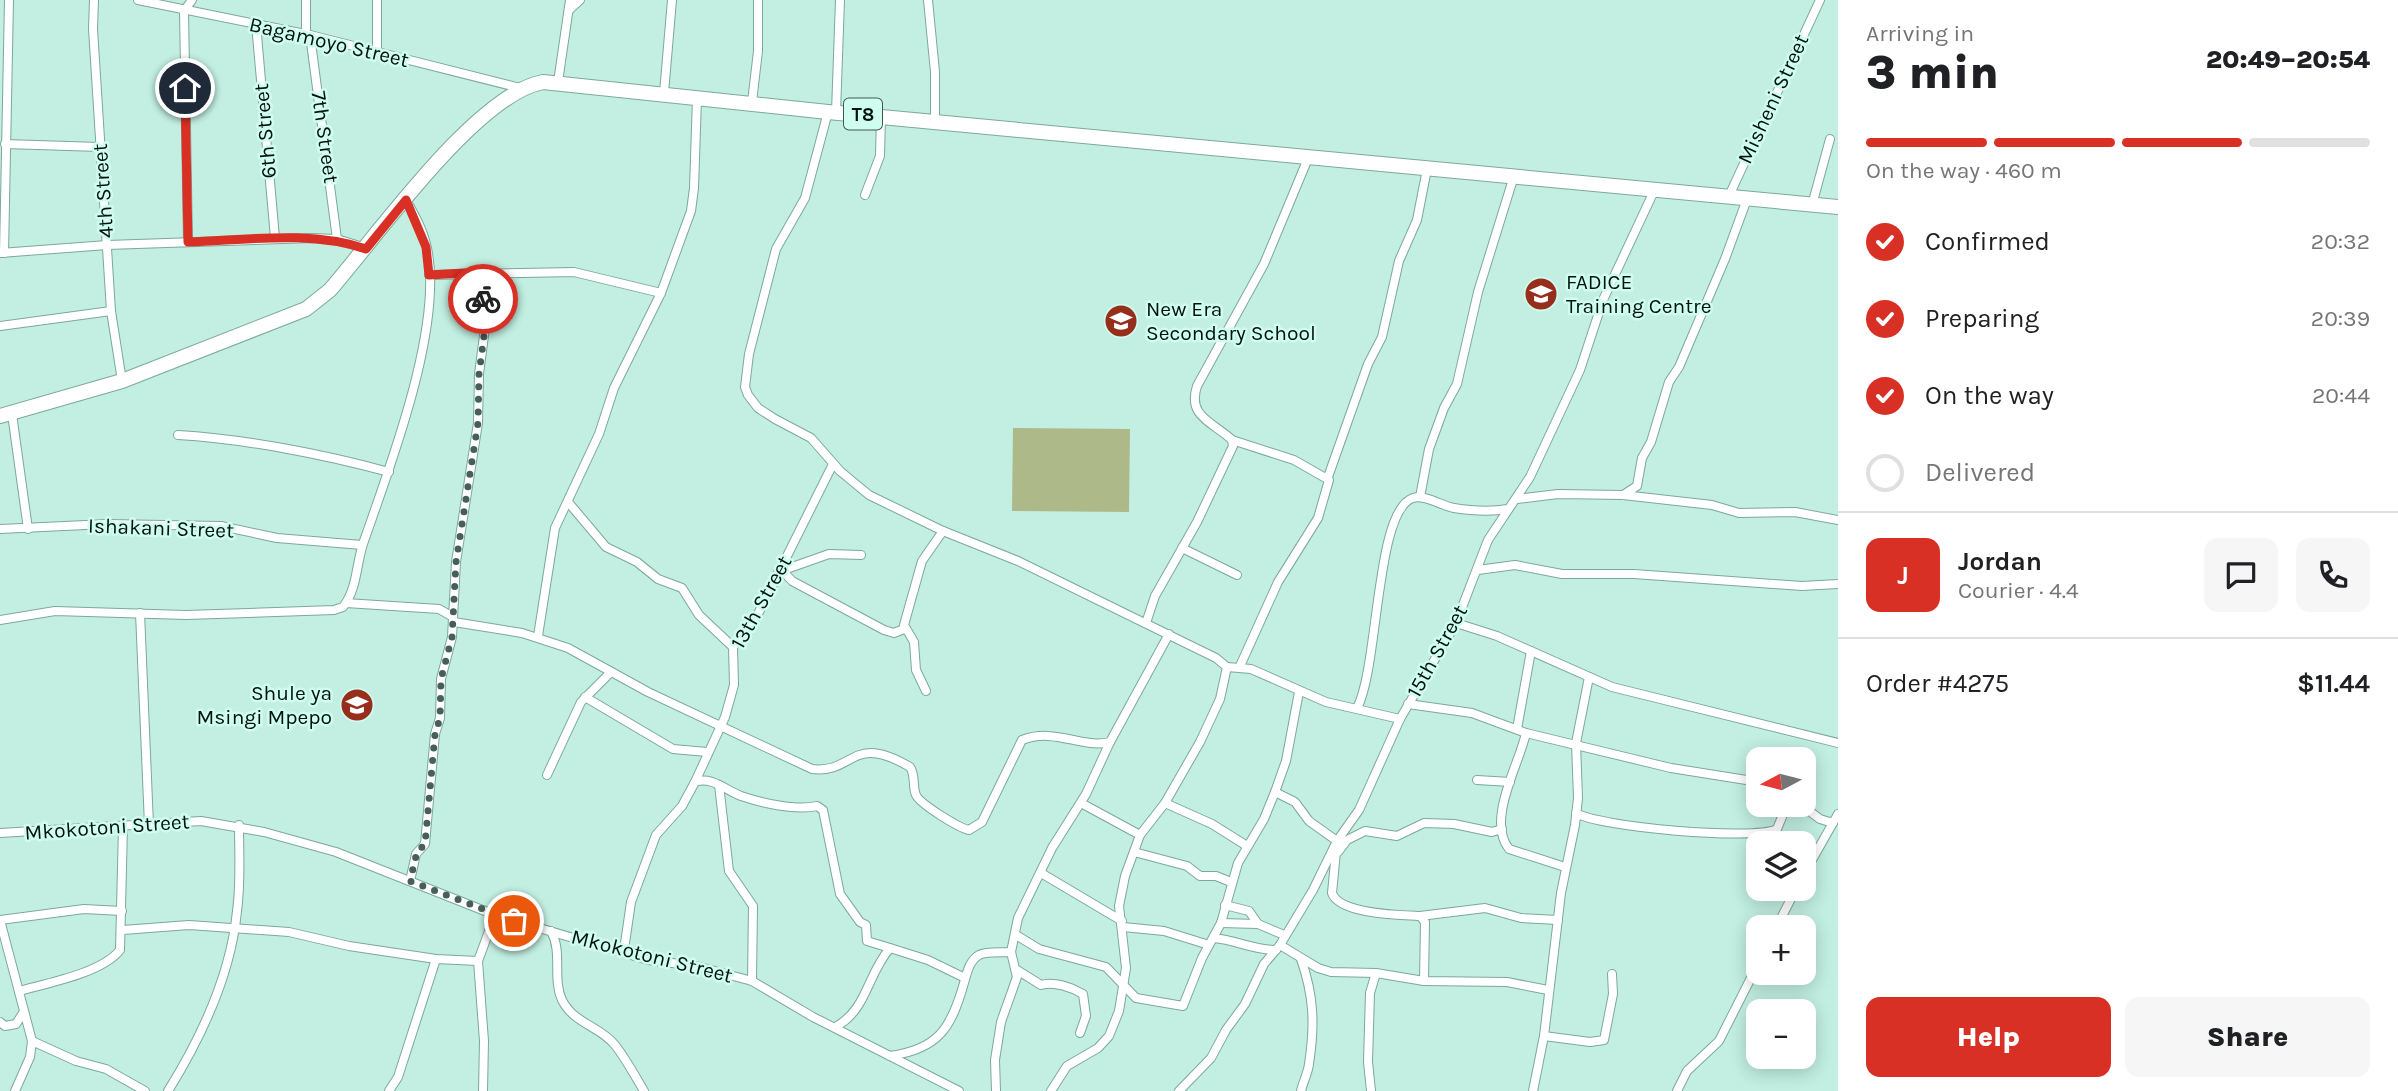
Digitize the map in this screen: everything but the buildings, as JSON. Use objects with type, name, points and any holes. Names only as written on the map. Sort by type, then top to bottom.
[{"type":"highway","name":"T8","points":[[6,415],[122,381],[306,309],[330,290],[470,127],[520,88],[543,82],[1838,207]]},
{"type":"street","points":[[9,0],[5,32],[2,253],[107,245],[275,238],[337,239],[366,249]]},
{"type":"street","name":"4th Street","points":[[94,0],[111,311],[122,381]]},
{"type":"street","name":"Bagamoyo Street","points":[[138,0],[308,34],[520,88]]},
{"type":"street","points":[[188,242],[184,11],[192,0]]},
{"type":"street","name":"7th Street","points":[[306,0],[308,34],[337,239]]},
{"type":"street","points":[[377,0],[377,52]]},
{"type":"street","points":[[558,82],[570,0]]},
{"type":"street","points":[[569,10],[580,0]]},
{"type":"street","points":[[664,93],[672,0]]},
{"type":"street","points":[[752,102],[758,51],[758,0]]},
{"type":"street","points":[[840,0],[832,112],[805,198],[776,249],[749,354],[745,387],[758,408],[811,438],[833,464],[869,495],[943,531],[1018,561],[1169,634],[1216,658],[1227,667],[1240,666],[1299,692],[1400,719]]},
{"type":"street","points":[[928,0],[935,72],[935,119]]},
{"type":"street","name":"Misheni Street","points":[[1728,198],[1820,0]]},
{"type":"street","name":"6th Street","points":[[256,24],[275,238]]},
{"type":"street","points":[[538,636],[546,597],[550,544],[599,434],[614,388],[661,293],[691,211],[697,98]]},
{"type":"street","points":[[865,195],[880,156],[881,116]]},
{"type":"street","points":[[1812,205],[1830,139]]},
{"type":"street","points":[[5,144],[100,147]]},
{"type":"street","points":[[1310,156],[1275,241],[1195,392],[1194,402],[1201,417],[1232,440],[1294,460],[1328,477]]},
{"type":"street","points":[[1240,666],[1278,582],[1318,518],[1328,477],[1368,364],[1382,337],[1399,261],[1417,220],[1427,169]]},
{"type":"street","points":[[1420,497],[1433,437],[1457,384],[1478,292],[1514,176]]},
{"type":"street","name":"15th Street","points":[[1179,1091],[1211,1058],[1313,890],[1337,841],[1359,810],[1400,719],[1456,623],[1488,540],[1517,499],[1580,370],[1603,300],[1655,189]]},
{"type":"street","points":[[1623,495],[1637,486],[1642,458],[1651,442],[1669,382],[1679,367],[1725,259],[1747,199]]},
{"type":"street","points":[[346,603],[362,545],[389,472],[421,356],[429,275],[426,247],[406,200]]},
{"type":"street","points":[[410,881],[417,852],[425,844],[435,734],[440,718],[440,685],[454,620],[456,562],[478,423],[479,374],[485,328],[481,272]]},
{"type":"street","points":[[429,275],[574,272],[661,293]]},
{"type":"street","points":[[0,326],[111,311]]},
{"type":"street","points":[[6,415],[28,529]]},
{"type":"street","points":[[178,435],[210,437],[340,458],[389,472]]},
{"type":"street","points":[[1146,623],[1155,596],[1231,454],[1232,440]]},
{"type":"street","name":"13th Street","points":[[624,950],[631,902],[656,835],[682,806],[721,726],[736,680],[732,664],[733,646],[757,616],[833,464]]},
{"type":"street","points":[[1517,499],[1558,494],[1623,495],[1712,505],[1739,513],[1795,512],[1838,520]]},
{"type":"street","points":[[1357,708],[1369,673],[1380,580],[1393,525],[1407,501],[1420,497],[1453,508],[1479,511],[1508,509]]},
{"type":"street","points":[[568,502],[606,547],[637,562],[659,579],[681,588],[699,615],[733,646]]},
{"type":"street","name":"Ishakani Street","points":[[0,529],[107,524],[221,526],[277,538],[362,545]]},
{"type":"street","points":[[926,691],[916,670],[914,642],[904,629],[909,601],[922,561],[943,531]]},
{"type":"street","points":[[1182,548],[1237,575]]},
{"type":"street","points":[[780,571],[829,554],[861,555]]},
{"type":"street","points":[[1478,570],[1515,565],[1562,574],[1624,573],[1787,585],[1838,584]]},
{"type":"street","points":[[780,571],[792,581],[876,626],[894,633],[904,629]]},
{"type":"street","points":[[0,620],[55,611],[140,613],[334,610],[346,603],[439,609],[454,620],[538,636],[568,648],[611,672],[813,769],[828,769],[871,751],[885,755],[913,771],[915,791],[921,802],[958,827],[969,830],[982,822],[1022,740],[1058,734],[1093,742],[1110,742]]},
{"type":"street","points":[[140,613],[149,825]]},
{"type":"street","points":[[1456,623],[1531,651],[1612,687],[1666,698],[1720,716],[1838,743]]},
{"type":"street","points":[[996,1091],[995,1060],[1001,1022],[1016,983],[1017,970],[1011,952],[1022,908],[1052,848],[1081,803],[1110,742],[1169,634]]},
{"type":"street","points":[[1517,729],[1531,651]]},
{"type":"street","points":[[1051,1091],[1067,1066],[1098,1048],[1109,1036],[1125,986],[1121,890],[1140,835],[1165,803],[1200,742],[1220,699],[1227,667]]},
{"type":"street","points":[[547,775],[585,697],[611,672]]},
{"type":"street","points":[[1533,1091],[1544,1036],[1565,867],[1576,813],[1576,743],[1589,677]]},
{"type":"street","points":[[1016,935],[1039,949],[1106,967],[1130,994],[1148,1002],[1183,1006],[1221,923],[1231,882],[1275,792],[1286,761],[1299,692]]},
{"type":"street","points":[[585,697],[667,746],[684,752],[706,752]]},
{"type":"street","points":[[1408,704],[1472,713],[1526,733],[1671,768],[1746,780]]},
{"type":"street","points":[[1526,733],[1504,797],[1503,829],[1509,849],[1565,867]]},
{"type":"street","points":[[695,782],[704,779],[754,799],[800,810],[817,806],[823,810],[843,901],[866,925],[867,941],[924,958],[965,978]]},
{"type":"street","points":[[1477,780],[1510,782]]},
{"type":"street","points":[[719,785],[729,871],[753,906],[752,981]]},
{"type":"street","points":[[1275,792],[1295,802],[1310,821],[1337,841],[1332,892],[1339,903],[1358,909],[1420,916],[1485,908],[1521,918],[1558,920]]},
{"type":"street","points":[[1081,803],[1140,835]]},
{"type":"street","points":[[1165,803],[1212,824],[1247,846]]},
{"type":"street","points":[[1576,813],[1596,820],[1693,834],[1734,835],[1767,833],[1777,829],[1782,817]]},
{"type":"street","points":[[1816,852],[1838,814]]},
{"type":"street","points":[[1816,816],[1833,822]]},
{"type":"street","name":"Mkokotoni Street","points":[[0,833],[201,821],[239,825],[336,852],[495,915],[624,950],[648,960],[696,966],[752,981],[813,1017],[837,1026],[959,1091]]},
{"type":"street","points":[[1337,852],[1347,840],[1365,831],[1397,836],[1424,823],[1454,824],[1492,832],[1503,829]]},
{"type":"street","points":[[168,1091],[220,983],[235,928],[239,825]]},
{"type":"street","points":[[19,991],[113,959],[120,950],[123,930],[122,826]]},
{"type":"street","points":[[1135,852],[1187,866],[1200,876],[1216,876],[1231,882]]},
{"type":"street","points":[[1041,873],[1122,924],[1212,942],[1230,940],[1259,950],[1278,947],[1331,972],[1376,973],[1424,981],[1507,982],[1548,990]]},
{"type":"street","points":[[1225,905],[1249,911],[1258,924]]},
{"type":"street","points":[[15,1091],[30,1057],[32,1041],[0,920],[94,909],[122,911]]},
{"type":"street","points":[[483,1091],[484,1041],[478,961],[495,915]]},
{"type":"street","points":[[1420,916],[1427,927],[1424,981]]},
{"type":"street","points":[[1221,923],[1258,924],[1284,935]]},
{"type":"street","points":[[123,930],[189,925],[300,933],[349,946],[436,959],[478,961]]},
{"type":"street","points":[[551,931],[556,942],[557,979],[563,1002],[575,1018],[615,1045],[645,1090]]},
{"type":"street","points":[[837,1026],[859,1009],[873,971],[890,948]]},
{"type":"street","points":[[890,1056],[922,1050],[936,1040],[956,1007],[972,961],[979,955],[1011,952]]},
{"type":"street","points":[[389,1091],[398,1077],[436,959]]},
{"type":"street","points":[[1301,959],[1310,982],[1313,1013],[1309,1065],[1301,1091]]},
{"type":"street","points":[[1017,970],[1041,985],[1049,983],[1083,994],[1086,1016],[1080,1034]]},
{"type":"street","points":[[1371,1091],[1368,1062],[1370,993],[1376,973]]},
{"type":"street","points":[[1544,1036],[1590,1042],[1604,1040],[1613,994],[1612,974]]},
{"type":"street","points":[[1677,1091],[1688,1071],[1719,1041],[1747,985]]},
{"type":"street","points":[[0,1022],[5,1026],[16,1024],[23,1013]]},
{"type":"street","points":[[32,1041],[76,1061],[106,1069],[145,1091]]},
{"type":"green space","points":[[1013,428],[1130,429],[1129,512],[1012,511]]},
{"type":"way so far","points":[[483,299],[485,328],[479,374],[478,423],[456,562],[454,622],[440,685],[440,718],[435,734],[425,844],[424,848],[417,852],[410,881],[514,921]]},
{"type":"place","name":"FADICE Training Centre","points":[[1541,294]]},
{"type":"place","name":"New Era Secondary School","points":[[1121,321]]},
{"type":"place","name":"Shule ya Msingi Mpepo","points":[[357,705]]},
{"type":"route","points":[[185,88],[188,242],[275,238],[337,239],[366,249],[406,200],[418,222],[426,247],[429,275],[481,272],[483,299]]}]
